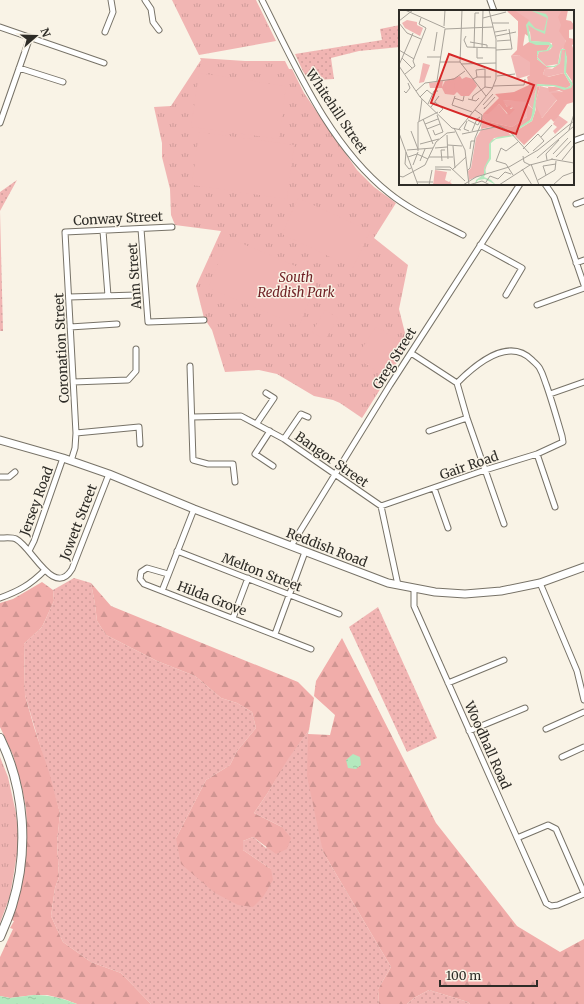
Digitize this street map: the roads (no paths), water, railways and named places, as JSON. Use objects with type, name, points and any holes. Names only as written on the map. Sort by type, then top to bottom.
[{"type":"main road","name":"Reddish Road","points":[[0,440],[63,458],[109,474],[194,509],[388,584],[435,592],[465,594],[501,591],[540,583],[584,567]]},
{"type":"main road","points":[[0,738],[7,752],[16,778],[21,808],[23,840],[20,873],[12,905],[0,937]]},
{"type":"street","points":[[105,32],[113,12],[111,0]]},
{"type":"street","points":[[145,0],[151,9],[153,22],[159,30]]},
{"type":"street","name":"Whitehill Street","points":[[262,0],[294,65],[319,108],[345,148],[370,177],[390,194],[410,207],[463,235]]},
{"type":"street","points":[[490,0],[494,10]]},
{"type":"street","points":[[0,27],[104,63]]},
{"type":"street","points":[[0,123],[30,37]]},
{"type":"street","points":[[19,68],[63,82]]},
{"type":"street","points":[[574,141],[584,137]]},
{"type":"street","name":"Greg Street","points":[[291,546],[411,353],[519,185]]},
{"type":"street","points":[[537,305],[584,287],[554,197],[547,185]]},
{"type":"street","points":[[576,204],[584,201]]},
{"type":"street","name":"Conway Street","points":[[65,232],[172,227]]},
{"type":"street","name":"Ann Street","points":[[142,229],[148,322],[204,320]]},
{"type":"street","points":[[104,231],[108,296]]},
{"type":"street","name":"Coronation Street","points":[[65,232],[76,433],[75,448],[71,461]]},
{"type":"street","points":[[480,245],[522,268],[506,294]]},
{"type":"street","points":[[576,263],[584,260]]},
{"type":"street","points":[[69,298],[136,295]]},
{"type":"street","points":[[70,327],[117,324]]},
{"type":"street","points":[[73,382],[128,380],[136,371],[136,349]]},
{"type":"street","points":[[457,383],[468,372],[493,356],[506,351],[519,351],[530,358],[540,369],[550,394],[584,382]]},
{"type":"street","points":[[411,353],[457,383],[467,418],[504,524]]},
{"type":"street","points":[[190,366],[193,460],[208,464],[233,464],[235,482]]},
{"type":"street","points":[[257,423],[274,398],[266,393]]},
{"type":"street","name":"Gair Road","points":[[381,506],[485,470],[537,454],[563,442],[550,394]]},
{"type":"street","points":[[284,439],[301,414],[308,417]]},
{"type":"street","name":"Bangor Street","points":[[192,417],[241,416],[257,423],[284,439],[381,506]]},
{"type":"street","points":[[429,431],[467,418]]},
{"type":"street","points":[[76,433],[139,427],[140,444]]},
{"type":"street","points":[[270,431],[255,454],[273,466]]},
{"type":"street","points":[[537,454],[555,507]]},
{"type":"street","name":"Jersey Road","points":[[29,552],[63,458]]},
{"type":"street","points":[[0,477],[9,478],[15,472]]},
{"type":"street","name":"Jowett Street","points":[[45,570],[56,578],[62,579],[68,576],[109,474]]},
{"type":"street","points":[[434,488],[448,528]]},
{"type":"street","points":[[381,506],[398,585]]},
{"type":"street","points":[[162,591],[194,509]]},
{"type":"street","points":[[0,538],[15,539],[45,570],[21,590],[0,598]]},
{"type":"street","name":"Melton Street","points":[[178,551],[339,614]]},
{"type":"street","points":[[275,634],[305,552]]},
{"type":"street","name":"Hilda Grove","points":[[168,574],[147,568],[141,572],[140,579],[144,584],[311,649]]},
{"type":"street","points":[[233,618],[248,578]]},
{"type":"street","points":[[540,583],[578,671],[584,700]]},
{"type":"street","name":"Woodhall Road","points":[[414,588],[414,606],[546,903],[551,906],[558,906],[584,893]]},
{"type":"street","points":[[448,683],[504,660]]},
{"type":"street","points":[[469,731],[525,708]]},
{"type":"street","points":[[546,729],[584,712]]},
{"type":"street","points":[[562,757],[584,747]]},
{"type":"street","points":[[517,838],[548,826],[556,829],[584,893]]},
{"type":"water","points":[[353,754],[360,757],[361,765],[356,769],[348,768],[346,760]]},
{"type":"water","points":[[34,995],[56,997],[77,1004],[0,1004],[0,996],[10,998]]},
{"type":"park label","name":"South Reddish Park","points":[[296,284]]}]
